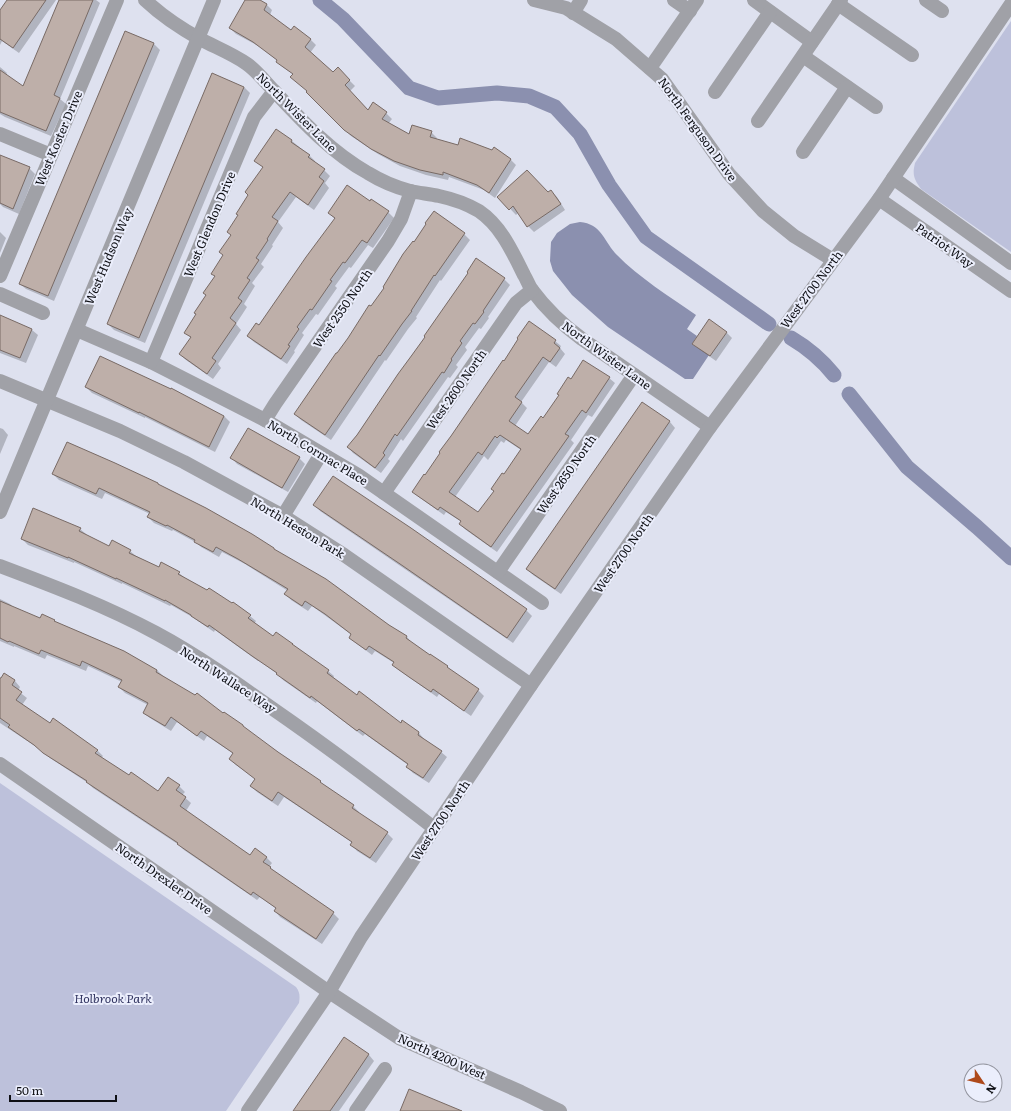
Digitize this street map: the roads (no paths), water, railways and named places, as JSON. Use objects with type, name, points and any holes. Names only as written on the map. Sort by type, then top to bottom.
[{"type":"street","name":"West Koster Drive","points":[[0,276],[117,0]]},
{"type":"street","name":"North Wister Lane","points":[[146,0],[172,21],[198,38],[235,56],[258,73],[325,142],[337,153],[367,173],[394,186],[439,196],[456,201],[479,211],[505,237],[532,290],[564,325],[710,427]]},
{"type":"street","name":"West Hudson Way","points":[[0,512],[214,0]]},
{"type":"street","name":"North Ferguson Drive","points":[[534,0],[566,8],[616,39],[662,78],[729,174],[763,210],[794,236],[834,260]]},
{"type":"street","points":[[573,13],[582,0]]},
{"type":"street","points":[[650,68],[693,5],[674,0]]},
{"type":"street","points":[[754,0],[812,42]]},
{"type":"street","points":[[926,0],[942,11]]},
{"type":"street","points":[[758,121],[840,2],[912,55]]},
{"type":"street","name":"West 2700 North","points":[[248,1111],[329,992],[360,937],[531,685],[710,427],[879,199],[1011,4]]},
{"type":"street","points":[[715,92],[770,12]]},
{"type":"street","points":[[803,56],[876,106]]},
{"type":"street","points":[[803,152],[847,87]]},
{"type":"street","name":"West Glendon Drive","points":[[151,362],[254,117],[274,91]]},
{"type":"street","points":[[0,134],[51,155]]},
{"type":"street","name":"Patriot Way","points":[[893,178],[1011,263]]},
{"type":"street","name":"West 2550 North","points":[[265,420],[388,241],[401,219],[411,191]]},
{"type":"street","name":"Patriot Way","points":[[879,199],[1011,291]]},
{"type":"street","name":"West 2600 North","points":[[384,493],[516,302],[532,290]]},
{"type":"street","points":[[0,294],[43,313]]},
{"type":"street","name":"North Cormac Place","points":[[77,330],[151,362],[265,420],[358,475],[542,603]]},
{"type":"street","name":"West 2650 North","points":[[498,572],[634,375]]},
{"type":"street","name":"North Heston Park","points":[[0,381],[120,431],[184,462],[283,516],[344,555],[531,685]]},
{"type":"street","points":[[283,516],[321,454]]},
{"type":"street","name":"North Wallace Way","points":[[0,566],[119,614],[192,654],[222,673],[376,782],[434,828]]},
{"type":"street","name":"North Drexler Drive","points":[[0,764],[329,992]]},
{"type":"street","name":"North 4200 West","points":[[329,992],[399,1038],[560,1111]]},
{"type":"street","points":[[356,1111],[385,1069]]},
{"type":"waterway","points":[[320,0],[343,19],[409,88],[438,98],[497,93],[529,96],[555,107],[580,134],[609,185],[646,237],[769,324]]},
{"type":"waterway","points":[[791,338],[825,364],[834,375]]},
{"type":"waterway","points":[[849,394],[907,467],[1011,558]]},
{"type":"park label","name":"Holbrook Park","points":[[113,998]]}]
